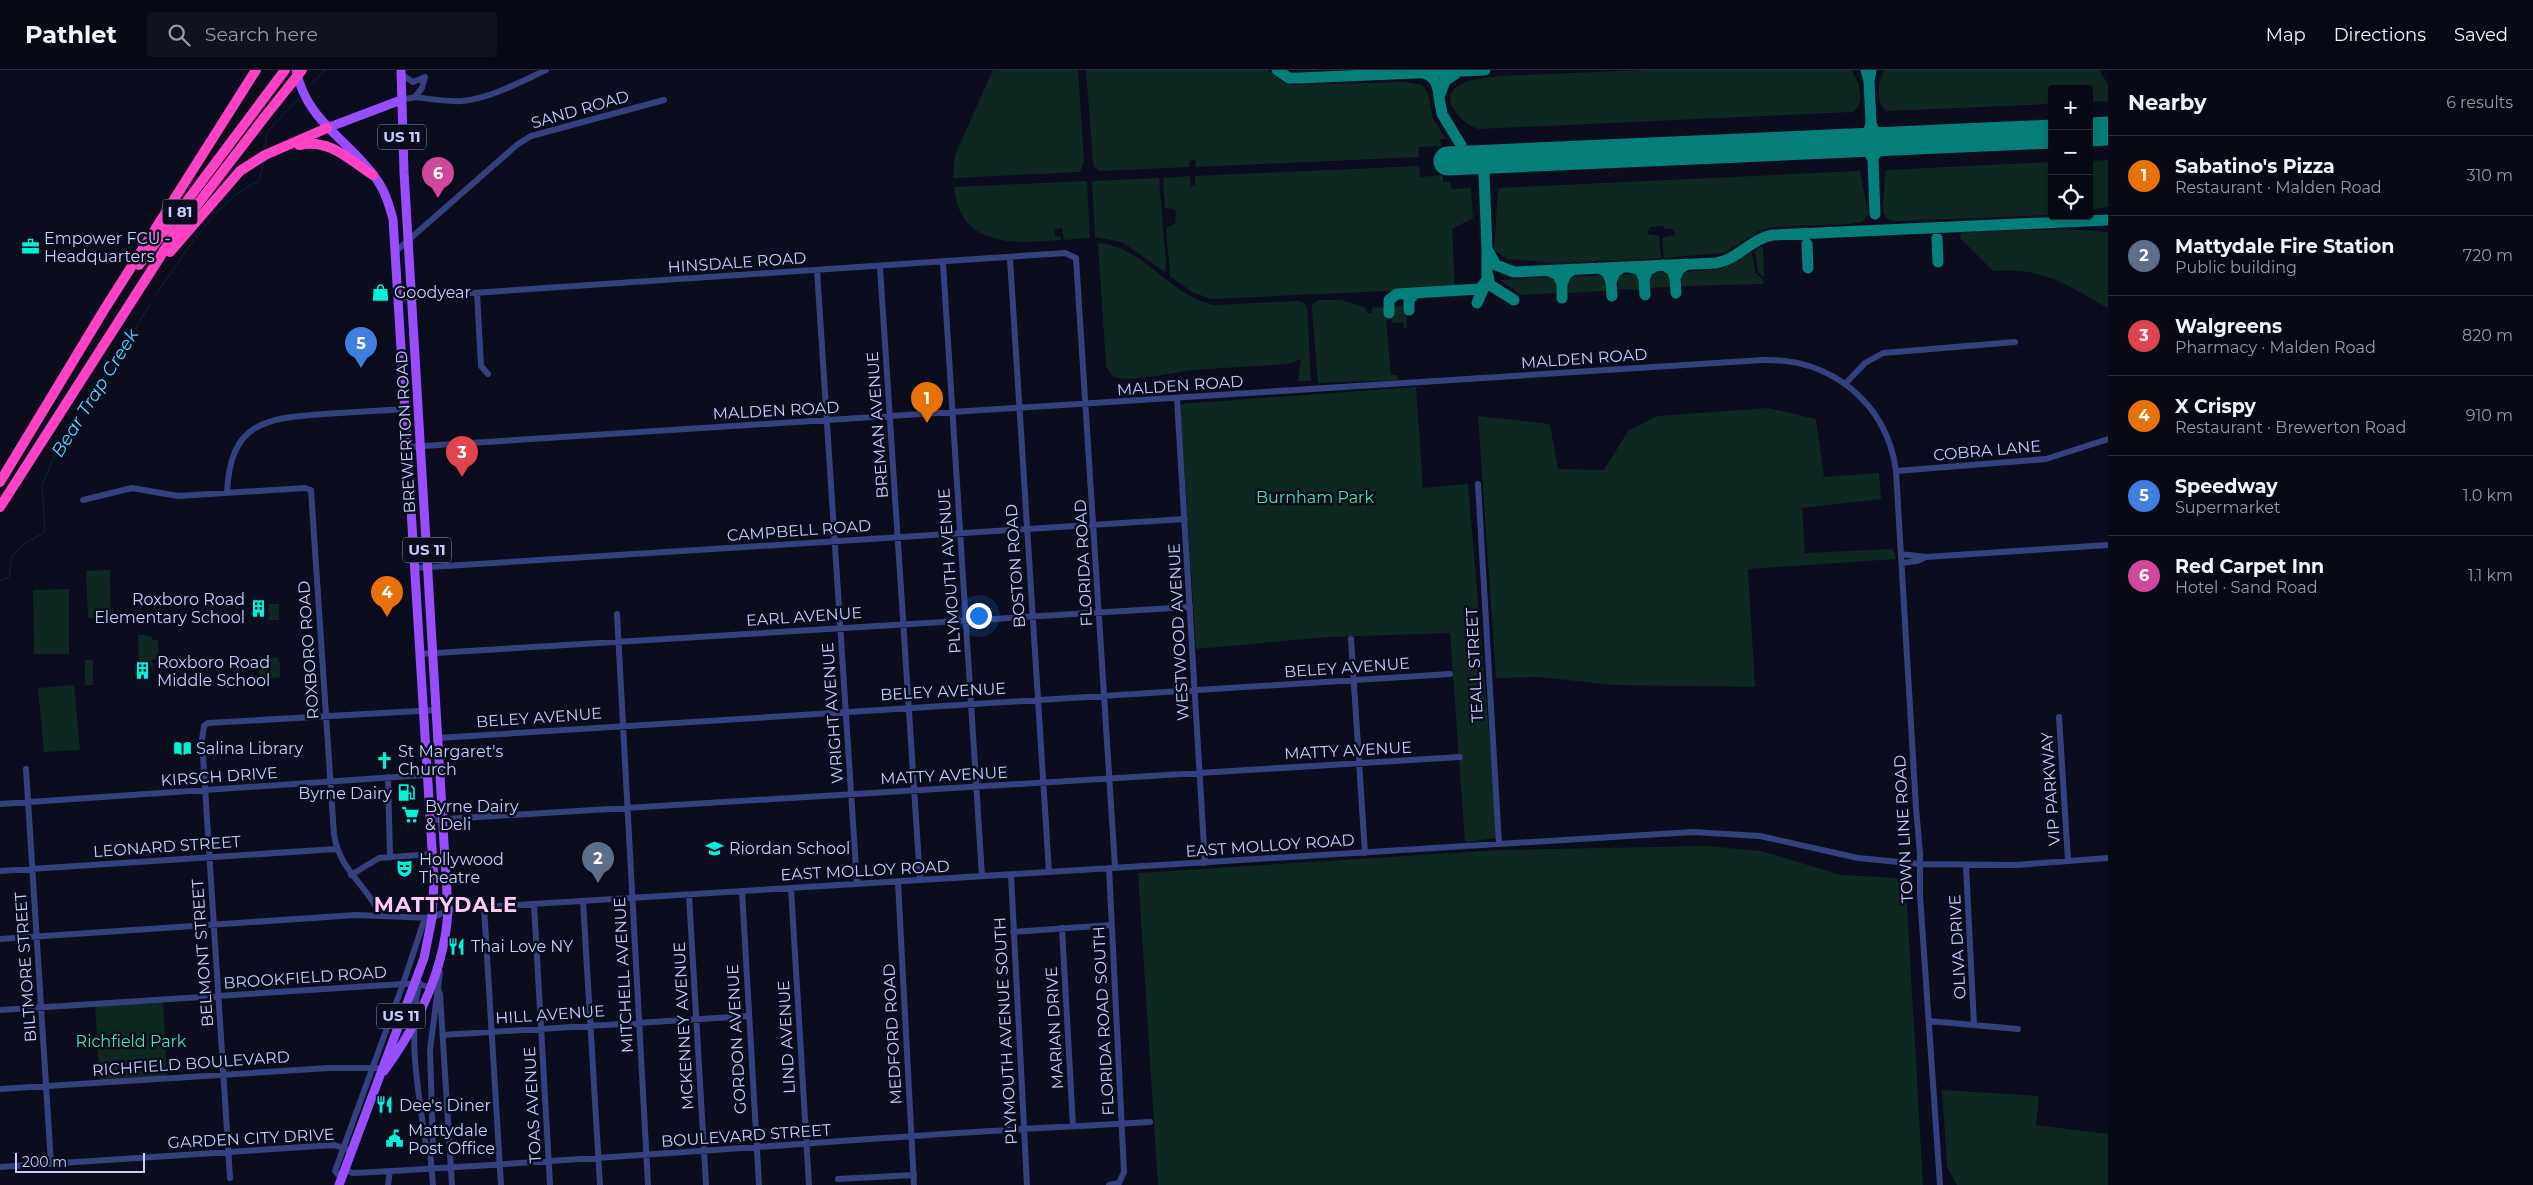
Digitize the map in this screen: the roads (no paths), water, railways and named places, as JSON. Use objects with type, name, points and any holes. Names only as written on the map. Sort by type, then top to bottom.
[{"type":"highway","points":[[104,310],[256,70]]},
{"type":"highway","name":"I 81","points":[[0,507],[174,236],[259,116],[286,70]]},
{"type":"highway","name":"I 81","points":[[0,482],[104,310],[259,116],[302,70]]},
{"type":"highway","points":[[135,296],[196,220],[240,171],[251,162],[327,128]]},
{"type":"highway","points":[[278,149],[306,143],[318,144],[338,150],[373,175]]},
{"type":"main road","name":"BREWERTON ROAD","points":[[296,70],[305,97],[316,115],[373,175],[388,204],[393,219],[434,893],[428,918],[424,958],[416,984],[379,1070],[342,1178]]},
{"type":"main road","name":"BREWERTON ROAD","points":[[379,1070],[413,1024],[434,988],[442,958],[448,910],[420,446],[401,72]]},
{"type":"main road","points":[[327,128],[401,100]]},
{"type":"street","points":[[401,100],[415,97],[450,101],[466,100],[516,85],[546,70]]},
{"type":"street","points":[[401,72],[413,82],[425,77],[422,88],[415,97]]},
{"type":"street","name":"SAND ROAD","points":[[396,251],[518,144],[531,136],[664,100]]},
{"type":"street","name":"HINSDALE ROAD","points":[[398,298],[943,263],[1065,253],[1076,258]]},
{"type":"street","name":"BOSTON ROAD","points":[[1010,258],[1049,872]]},
{"type":"street","name":"FLORIDA ROAD","points":[[1076,258],[1110,779],[1112,867]]},
{"type":"street","name":"PLYMOUTH AVENUE","points":[[943,263],[982,876]]},
{"type":"street","name":"BREMAN AVENUE","points":[[880,267],[920,880]]},
{"type":"street","name":"WRIGHT AVENUE","points":[[817,270],[857,884]]},
{"type":"street","points":[[477,293],[481,366],[488,374]]},
{"type":"street","points":[[1846,383],[1865,364],[1883,353],[2015,342]]},
{"type":"street","name":"MALDEN ROAD","points":[[407,447],[1086,405],[1776,359],[1793,361],[1817,368],[1846,383],[1870,406],[1880,421],[1892,448],[1896,471]]},
{"type":"street","name":"WESTWOOD AVENUE","points":[[1177,399],[1205,863]]},
{"type":"street","points":[[83,500],[132,488],[178,496],[227,492],[229,466],[233,456],[247,434],[262,423],[285,417],[405,409]]},
{"type":"street","name":"COBRA LANE","points":[[1896,471],[2046,459],[2108,439]]},
{"type":"street","name":"TOWN LINE ROAD","points":[[1896,471],[1940,1185]]},
{"type":"street","name":"TEALL STREET","points":[[1478,484],[1498,844]]},
{"type":"street","name":"ROXBORO ROAD","points":[[227,492],[310,489],[312,495],[330,782],[336,848],[351,874],[381,916]]},
{"type":"street","name":"CAMPBELL ROAD","points":[[414,568],[1185,519]]},
{"type":"street","points":[[1901,554],[1926,557],[2108,545]]},
{"type":"street","points":[[1902,563],[1917,561],[1926,557]]},
{"type":"street","name":"EARL AVENUE","points":[[419,654],[966,619],[1190,607]]},
{"type":"street","name":"MITCHELL AVENUE","points":[[617,614],[648,1185]]},
{"type":"street","points":[[1351,639],[1364,853]]},
{"type":"street","name":"BELEY AVENUE","points":[[438,738],[1450,674]]},
{"type":"street","points":[[326,717],[436,710]]},
{"type":"street","name":"BELMONT STREET","points":[[230,1178],[202,740],[204,726],[208,723],[326,717]]},
{"type":"street","name":"VIP PARKWAY","points":[[2058,717],[2068,860]]},
{"type":"street","name":"MATTY AVENUE","points":[[430,820],[1460,757]]},
{"type":"street","name":"BILTMORE STREET","points":[[26,769],[51,1164]]},
{"type":"street","name":"KIRSCH DRIVE","points":[[0,804],[440,774]]},
{"type":"street","points":[[388,777],[390,856]]},
{"type":"street","name":"EAST MOLLOY ROAD","points":[[428,918],[448,910],[484,907],[1011,875],[1112,867],[1721,832],[1767,837],[1858,858],[1920,864],[1966,866],[2108,858]]},
{"type":"street","name":"LEONARD STREET","points":[[0,871],[336,848]]},
{"type":"street","points":[[351,874],[373,860],[390,856],[432,854]]},
{"type":"street","name":"OLIVA DRIVE","points":[[1966,866],[1974,1025]]},
{"type":"street","name":"FLORIDA ROAD SOUTH","points":[[1109,1185],[1120,1184],[1124,1172],[1111,925],[1112,867]]},
{"type":"street","name":"PLYMOUTH AVENUE SOUTH","points":[[1011,875],[1027,1185]]},
{"type":"street","name":"MEDFORD ROAD","points":[[898,882],[914,1185]]},
{"type":"street","name":"LIND AVENUE","points":[[791,888],[809,1185]]},
{"type":"street","name":"GORDON AVENUE","points":[[742,891],[760,1185]]},
{"type":"street","name":"MCKENNEY AVENUE","points":[[689,894],[706,1185]]},
{"type":"street","points":[[583,901],[600,1185]]},
{"type":"street","name":"TOAS AVENUE","points":[[534,904],[550,1185]]},
{"type":"street","points":[[484,907],[501,1185]]},
{"type":"street","points":[[0,939],[356,915],[428,918],[403,984],[379,1070],[344,1146],[335,1172],[342,1178]]},
{"type":"street","points":[[1013,932],[1111,925]]},
{"type":"street","name":"MARIAN DRIVE","points":[[1062,928],[1073,1126]]},
{"type":"street","name":"BROOKFIELD ROAD","points":[[0,1010],[403,984],[416,984],[434,988]]},
{"type":"street","points":[[416,984],[413,1046],[426,1146],[430,1151],[433,1185]]},
{"type":"street","points":[[434,988],[440,994],[452,1185]]},
{"type":"street","points":[[430,1151],[433,1145],[430,1050],[434,988]]},
{"type":"street","name":"HILL AVENUE","points":[[443,1035],[749,1016]]},
{"type":"street","points":[[1929,1021],[2018,1029]]},
{"type":"street","name":"RICHFIELD BOULEVARD","points":[[0,1089],[224,1075],[379,1070]]},
{"type":"street","name":"BOULEVARD STREET","points":[[342,1178],[353,1173],[647,1156],[1023,1128],[1150,1122]]},
{"type":"street","name":"GARDEN CITY DRIVE","points":[[0,1167],[334,1145],[344,1146],[352,1151]]},
{"type":"street","points":[[388,1185],[390,1171]]},
{"type":"street","points":[[838,1179],[914,1175]]},
{"type":"waterway","name":"Bear Trap Creek","points":[[310,86],[325,70]]},
{"type":"waterway","name":"Bear Trap Creek","points":[[265,147],[267,132],[297,100]]},
{"type":"waterway","name":"Bear Trap Creek","points":[[156,294],[215,215],[243,189],[259,181],[264,161]]},
{"type":"waterway","name":"Bear Trap Creek","points":[[0,581],[9,577],[12,556],[24,544],[45,532],[42,485],[57,450],[114,364],[150,304]]},
{"type":"place","name":"Red Carpet Inn","points":[[438,198]]},
{"type":"place","name":"Empower FCU - Headquarters","points":[[30,247]]},
{"type":"place","name":"Goodyear","points":[[380,292]]},
{"type":"place","name":"Speedway","points":[[361,368]]},
{"type":"place","name":"Sabatino's Pizza","points":[[927,423]]},
{"type":"place","name":"Walgreens","points":[[462,477]]},
{"type":"place","name":"Roxboro Road Elementary School","points":[[259,608]]},
{"type":"place","name":"X Crispy","points":[[387,617]]},
{"type":"place","name":"Roxboro Road Middle School","points":[[143,671]]},
{"type":"place","name":"Salina Library","points":[[182,748]]},
{"type":"place","name":"St Margaret's Church","points":[[384,760]]},
{"type":"place","name":"Byrne Dairy","points":[[406,793]]},
{"type":"place","name":"Byrne Dairy & Deli","points":[[411,815]]},
{"type":"place","name":"Riordan School","points":[[715,848]]},
{"type":"place","name":"Hollywood Theatre","points":[[405,868]]},
{"type":"place","name":"Mattydale Fire Station","points":[[598,883]]},
{"type":"place","name":"Thai Love NY","points":[[457,946]]},
{"type":"place","name":"Dee's Diner","points":[[385,1105]]},
{"type":"place","name":"Mattydale Post Office","points":[[394,1139]]},
{"type":"district","name":"MATTYDALE","points":[[446,905]]},
{"type":"park label","name":"Burnham Park","points":[[1315,497]]},
{"type":"park label","name":"Richfield Park","points":[[131,1041]]}]
